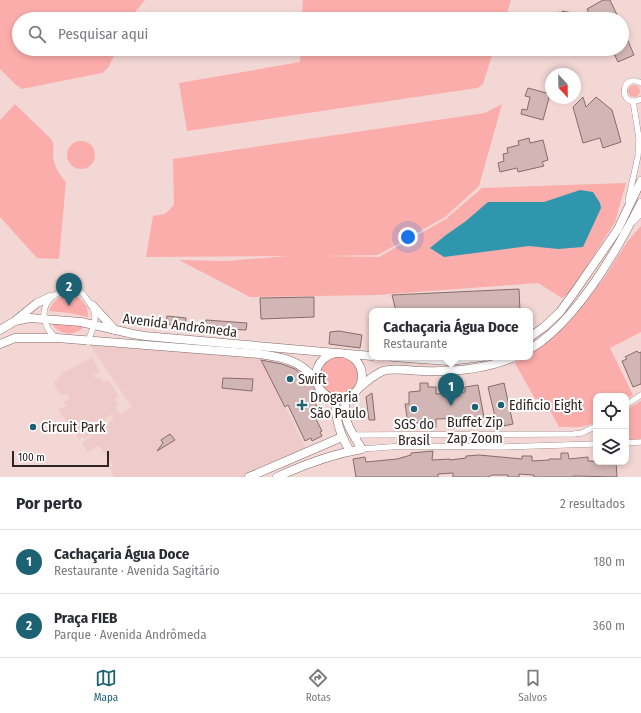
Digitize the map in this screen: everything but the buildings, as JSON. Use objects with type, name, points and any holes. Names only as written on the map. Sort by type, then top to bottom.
[{"type":"main road","points":[[533,335],[560,312],[618,229],[641,181]]},
{"type":"main road","points":[[533,347],[546,339],[573,311],[610,260],[631,224],[641,203]]},
{"type":"main road","points":[[15,321],[37,303],[50,297]]},
{"type":"main road","points":[[92,305],[115,330]]},
{"type":"main road","name":"Avenida Andrômeda","points":[[0,330],[15,321],[30,318],[94,324],[145,336],[336,353]]},
{"type":"main road","name":"Avenida Andrômeda","points":[[0,344],[15,338],[57,338],[88,342],[281,357],[295,362],[307,371],[316,381]]},
{"type":"main road","points":[[369,356],[336,353],[326,357],[318,368],[316,381],[321,391],[329,397],[335,399],[346,399],[352,396],[360,387],[383,371],[449,371],[488,365],[506,360]]},
{"type":"main road","points":[[348,354],[360,364],[363,379],[360,387]]},
{"type":"main road","points":[[435,360],[457,360]]},
{"type":"main road","points":[[335,399],[336,416],[342,437],[350,451]]},
{"type":"main road","points":[[277,477],[286,472],[350,451],[362,449],[346,420],[346,399]]},
{"type":"main road","points":[[249,477],[342,437]]},
{"type":"street","points":[[639,80],[627,83],[624,90],[627,99],[633,101],[641,99]]},
{"type":"street","points":[[626,211],[638,156],[639,138],[633,101]]},
{"type":"street","points":[[631,224],[641,215]]},
{"type":"street","points":[[57,338],[48,331],[44,319],[45,307],[50,297],[59,292],[81,292],[92,305],[95,318],[88,342]]},
{"type":"street","points":[[629,403],[641,395]]},
{"type":"street","points":[[354,435],[574,434],[582,433],[593,428]]},
{"type":"street","points":[[629,442],[641,442]]},
{"type":"street","points":[[362,449],[403,446],[504,447],[593,444]]},
{"type":"shaded area","points":[[0,0],[145,0],[135,12],[12,12],[12,56],[114,56],[108,68],[102,73],[22,89],[0,69]]},
{"type":"shaded area","points":[[303,0],[511,0],[507,12],[302,12]]},
{"type":"shaded area","points":[[300,56],[492,56],[483,84],[477,88],[187,131],[179,83],[300,62]]},
{"type":"shaded area","points":[[632,85],[636,85],[640,91],[636,97],[632,97],[628,93],[628,89]]},
{"type":"shaded area","points":[[15,104],[51,139],[55,166],[66,182],[59,259],[37,258],[0,217],[0,120]]},
{"type":"shaded area","points":[[502,104],[479,186],[445,217],[378,255],[321,256],[379,257],[446,219],[482,188],[626,183],[615,222],[570,293],[562,298],[538,283],[378,295],[250,297],[179,260],[226,261],[289,256],[146,257],[153,216],[165,214],[174,205],[173,159],[485,113]]},
{"type":"shaded area","points":[[81,141],[87,142],[91,145],[94,149],[94,161],[91,165],[87,168],[81,169],[75,168],[71,165],[68,161],[67,155],[68,149],[71,145],[75,142]]},
{"type":"shaded area","points":[[641,226],[641,332],[610,348],[633,395],[629,397],[629,393],[593,393],[593,423],[574,427],[559,427],[544,399],[535,399],[515,363],[520,360],[533,360],[533,352],[550,339],[564,325],[604,278],[627,242]]},
{"type":"shaded area","points":[[67,295],[72,295],[83,301],[87,308],[88,317],[70,313],[49,311],[56,300]]},
{"type":"shaded area","points":[[51,322],[85,326],[76,332],[66,333],[58,330]]},
{"type":"shaded area","points":[[90,345],[260,357],[306,448],[243,477],[115,477],[109,468],[113,466],[99,445],[87,452],[82,443],[114,419],[111,415],[98,424],[100,428],[85,439],[83,436],[79,439],[58,409],[67,406],[63,403],[70,398],[67,394],[62,395],[56,389],[54,382],[63,373],[92,357],[100,373],[93,375],[96,378],[100,378],[103,382],[109,381],[119,396],[115,399],[119,404],[115,407],[121,415],[132,407]]},
{"type":"shaded area","points":[[343,357],[350,360],[356,366],[359,377],[358,385],[350,394],[343,397],[335,397],[328,394],[320,385],[319,373],[322,366],[331,358]]},
{"type":"shaded area","points":[[641,401],[641,439],[629,440],[629,408]]},
{"type":"water","points":[[580,190],[593,192],[600,203],[601,208],[583,247],[558,249],[529,246],[444,257],[430,248],[466,221],[488,202],[544,202]]},
{"type":"place","name":"Praça FIEB","points":[[69,306]]},
{"type":"place","name":"Swift","points":[[290,379]]},
{"type":"place","name":"Drogaria São Paulo","points":[[302,405]]},
{"type":"place","name":"Edificio Eight","points":[[501,405]]},
{"type":"place","name":"Cachaçaria Água Doce","points":[[451,406]]},
{"type":"place","name":"Buffet Zip Zap Zoom","points":[[475,407]]},
{"type":"place","name":"SGS do Brasil","points":[[414,409]]},
{"type":"place","name":"Circuit Park","points":[[33,427]]}]
